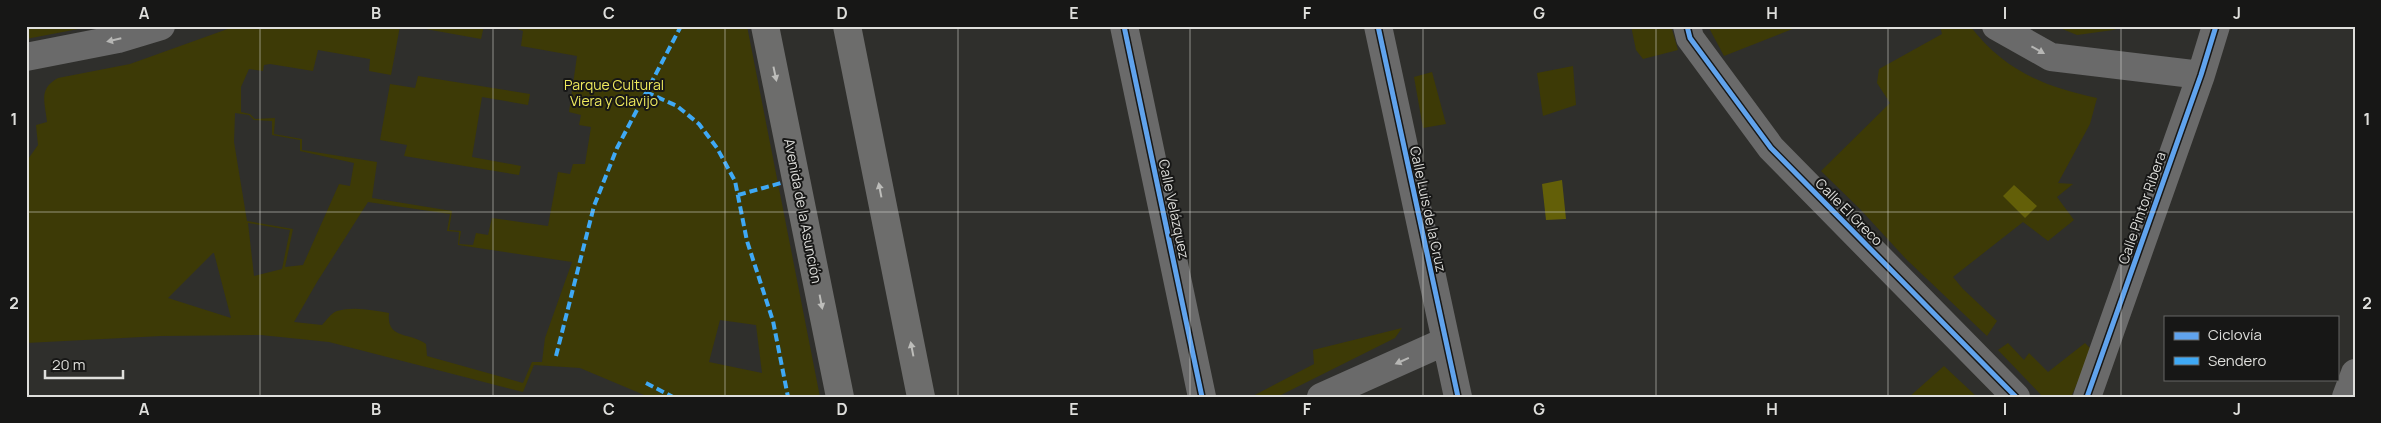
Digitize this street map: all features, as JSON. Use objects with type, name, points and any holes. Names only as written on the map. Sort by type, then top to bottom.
[{"type":"main road","name":"Avenida de la Asunción","points":[[765,26],[840,397]]},
{"type":"main road","points":[[847,26],[921,397]]},
{"type":"street","points":[[26,57],[118,39],[161,26]]},
{"type":"street","name":"Calle Velázquez","points":[[1124,26],[1202,397]]},
{"type":"street","name":"Calle Luis de la Cruz","points":[[1378,26],[1446,341],[1462,391]]},
{"type":"street","name":"Calle El Greco","points":[[1687,26],[1690,38],[1771,148],[2016,397]]},
{"type":"street","points":[[1996,26],[2052,57],[2201,75]]},
{"type":"street","name":"Calle Pintor Ribera","points":[[2087,397],[2201,75],[2216,26]]},
{"type":"street","points":[[1321,397],[1446,341]]},
{"type":"street","points":[[2346,397],[2355,374]]},
{"type":"green space","points":[[26,26],[94,26],[26,39]]},
{"type":"green space","points":[[236,26],[400,26],[391,75],[369,71],[370,59],[318,50],[313,71],[270,64],[264,65],[263,71],[249,69],[241,87],[241,112],[250,114],[255,119],[275,118],[274,134],[302,139],[302,150],[377,162],[372,198],[452,211],[449,230],[461,231],[459,244],[473,245],[476,233],[488,235],[492,218],[548,226],[558,172],[570,174],[573,164],[585,164],[591,127],[579,125],[581,115],[569,112],[577,56],[521,46],[523,31],[510,26],[747,26],[820,397],[649,397],[580,368],[534,365],[523,392],[329,342],[261,335],[161,336],[26,343],[26,162],[38,145],[36,125],[47,122],[44,102],[45,91],[58,78],[130,64]],"holes":[[[235,113],[249,115],[254,120],[272,121],[272,135],[300,140],[300,151],[354,163],[350,186],[339,184],[303,265],[285,267],[293,229],[247,221],[234,142]],[[368,202],[450,214],[447,231],[459,232],[458,245],[572,262],[545,338],[542,362],[532,362],[523,383],[427,356],[426,344],[420,340],[395,332],[391,328],[389,313],[350,309],[335,312],[322,325],[294,322]],[[248,223],[290,230],[282,269],[254,276]],[[214,253],[231,318],[168,298]],[[720,320],[756,325],[762,373],[709,362]]]},
{"type":"green space","points":[[409,26],[484,26],[481,39]]},
{"type":"green space","points":[[1631,26],[1671,26],[1678,50],[1643,59],[1636,50]]},
{"type":"green space","points":[[1708,26],[1800,26],[1724,56]]},
{"type":"green space","points":[[1940,26],[1970,26],[1997,55],[2026,74],[2059,88],[2097,98],[2090,124],[2058,183],[2073,184],[2057,197],[2074,220],[2048,241],[2023,222],[1953,277],[1997,321],[1987,336],[1906,259],[1860,209],[1821,171],[1890,103],[1877,83],[1879,69],[1942,34]]},
{"type":"green space","points":[[2055,26],[2096,26],[2097,28],[2126,26],[2113,30],[2077,35]]},
{"type":"green space","points":[[1573,66],[1576,105],[1543,116],[1537,73]]},
{"type":"green space","points":[[1432,72],[1446,124],[1423,128],[1414,77]]},
{"type":"green space","name":"Parque Cultural Viera y Clavijo","points":[[418,76],[530,94],[528,105],[482,97],[472,157],[521,166],[519,175],[404,156],[407,145],[380,140],[390,84],[415,88]]},
{"type":"green space","points":[[1402,328],[1395,338],[1277,397],[1251,397],[1314,364],[1313,350]]},
{"type":"green space","points":[[2008,343],[2024,360],[2029,353],[2048,372],[2085,343],[2092,350],[2071,397],[2043,397],[1998,350]]},
{"type":"green space","points":[[1944,366],[1977,397],[1909,397]]},
{"type":"shaded area","points":[[1562,180],[1566,219],[1546,220],[1542,184]]},
{"type":"shaded area","points":[[2014,185],[2037,206],[2025,218],[2003,196]]},
{"type":"marked path","points":[[556,356],[594,206],[617,148],[681,26]]},
{"type":"marked path","points":[[646,92],[677,106],[699,124],[717,148],[735,181],[747,241],[773,321],[788,397]]},
{"type":"marked path","points":[[738,195],[781,183]]},
{"type":"marked path","points":[[646,383],[673,397]]},
{"type":"cycle path","points":[[1124,26],[1202,397]]},
{"type":"cycle path","points":[[1378,26],[1458,397]]},
{"type":"cycle path","points":[[1687,26],[1690,38],[1771,148],[2016,397]]},
{"type":"cycle path","points":[[2087,397],[2201,75],[2216,26]]}]
